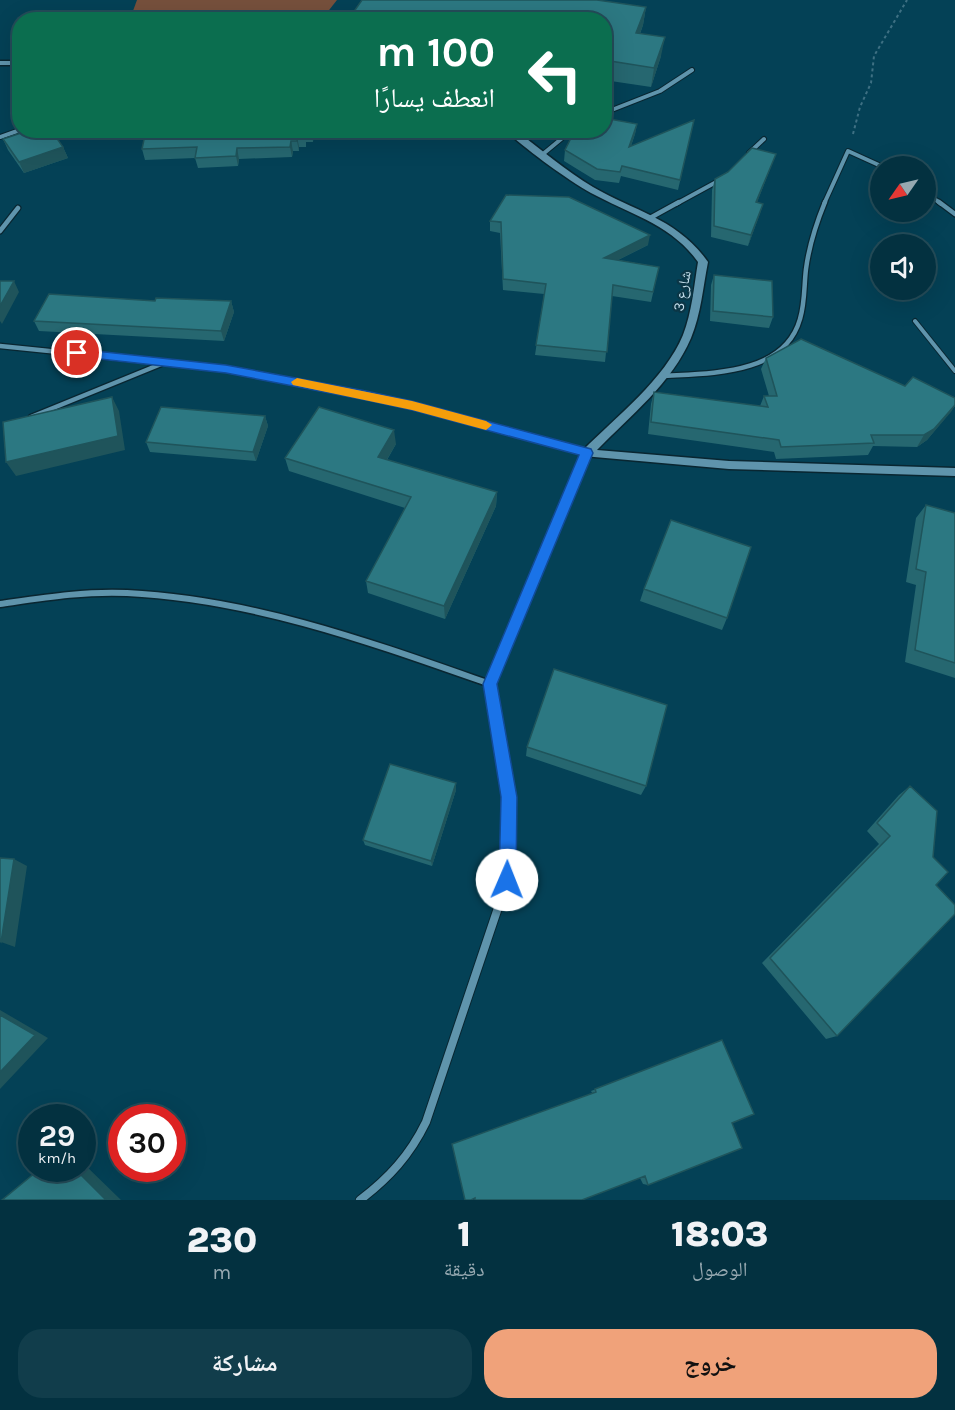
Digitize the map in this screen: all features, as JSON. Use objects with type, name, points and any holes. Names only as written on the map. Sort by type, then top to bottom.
[{"type":"street","points":[[612,110],[660,91],[692,70]]},
{"type":"street","name":"شارع 3","points":[[520,138],[594,191],[672,229],[697,250],[704,262],[692,321],[682,346],[660,376],[587,453]]},
{"type":"street","points":[[543,154],[562,138]]},
{"type":"street","points":[[748,155],[764,139]]},
{"type":"street","points":[[660,376],[712,372],[751,365],[773,356],[793,339],[803,307],[807,262],[813,233],[848,151],[870,161]]},
{"type":"street","points":[[650,218],[723,178]]},
{"type":"street","points":[[936,200],[955,214]]},
{"type":"street","points":[[0,231],[18,208]]},
{"type":"street","points":[[0,346],[226,369],[400,403],[587,453],[729,465],[955,472]]},
{"type":"street","points":[[21,421],[167,362]]},
{"type":"street","points":[[360,1200],[398,1169],[412,1150],[426,1122],[507,880],[509,797],[490,684],[587,453]]},
{"type":"street","points":[[0,604],[67,594],[159,595],[216,602],[269,612],[342,632],[490,684]]},
{"type":"lane","points":[[915,321],[955,371]]},
{"type":"path","points":[[848,151],[860,107],[871,83],[874,56],[907,0]]},
{"type":"shaded area","points":[[137,0],[337,0],[328,12],[133,12]]},
{"type":"building","points":[[362,0],[597,0],[646,7],[636,33],[665,37],[654,68],[612,61],[612,12],[354,12]]},
{"type":"building","points":[[612,119],[637,124],[629,147],[694,120],[680,180],[622,166],[620,172],[597,169],[565,150],[571,138],[612,138]]},
{"type":"building","points":[[12,136],[12,138],[57,138],[63,147],[19,162],[3,139]]},
{"type":"building","points":[[144,138],[297,138],[297,141],[291,141],[290,147],[237,148],[236,156],[195,158],[197,147],[142,149]]},
{"type":"building","points":[[752,148],[776,154],[756,202],[763,204],[751,235],[714,226],[715,179],[728,172]]},
{"type":"building","points":[[506,195],[569,197],[650,235],[604,258],[659,267],[653,292],[613,285],[607,352],[536,345],[546,284],[503,279],[501,222],[490,221]]},
{"type":"building","points":[[714,275],[772,281],[773,317],[713,311]]},
{"type":"building","points":[[0,281],[14,281],[0,306]]},
{"type":"building","points":[[49,294],[155,301],[156,298],[231,301],[221,331],[34,321]]},
{"type":"building","points":[[801,339],[905,386],[913,377],[955,398],[955,405],[934,429],[924,435],[871,435],[874,443],[781,447],[779,440],[651,422],[654,392],[768,407],[764,396],[777,396],[766,358]]},
{"type":"building","points":[[112,397],[118,436],[6,462],[3,422]]},
{"type":"building","points":[[161,407],[265,416],[253,452],[146,442]]},
{"type":"building","points":[[319,407],[394,430],[378,457],[497,492],[444,606],[366,581],[411,497],[285,458]]},
{"type":"building","points":[[926,505],[955,513],[955,663],[915,650],[926,572],[916,569]]},
{"type":"building","points":[[671,520],[751,547],[727,618],[644,589]]},
{"type":"building","points":[[554,669],[667,705],[646,786],[527,747]]},
{"type":"building","points":[[390,764],[456,783],[431,861],[363,840]]},
{"type":"building","points":[[910,786],[937,811],[933,857],[948,872],[936,885],[955,905],[955,914],[837,1036],[770,958],[890,836],[877,823]]},
{"type":"building","points":[[0,858],[14,859],[1,942],[0,941]]},
{"type":"building","points":[[0,1015],[35,1035],[0,1072]]},
{"type":"building","points":[[722,1040],[754,1114],[732,1123],[742,1148],[648,1185],[645,1176],[582,1200],[475,1200],[475,1198],[465,1200],[452,1144],[596,1092],[595,1089]]},
{"type":"building","points":[[24,1182],[88,1182],[106,1200],[2,1200]]},
{"type":"slow traffic","points":[[297,382],[412,405],[486,425]]},
{"type":"route","points":[[77,353],[226,369],[412,405],[587,453],[490,684],[509,797],[507,880]]}]
